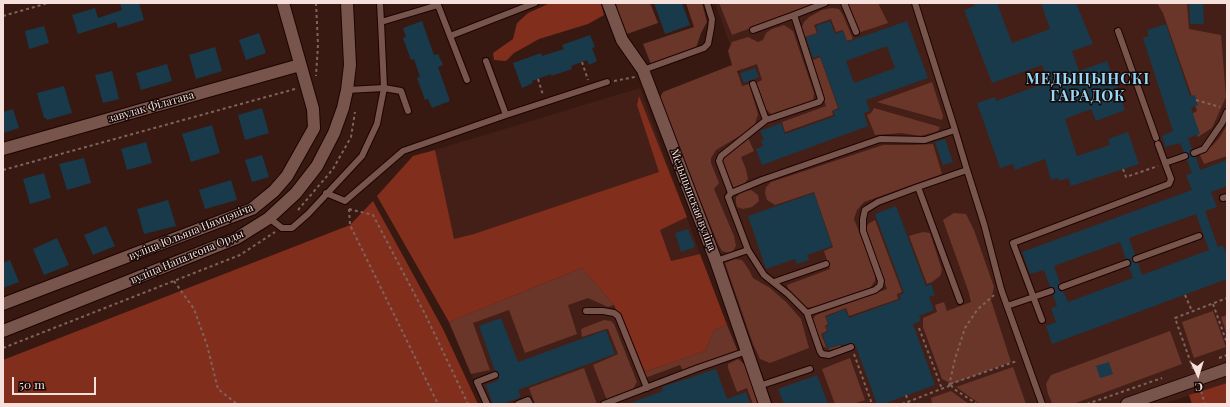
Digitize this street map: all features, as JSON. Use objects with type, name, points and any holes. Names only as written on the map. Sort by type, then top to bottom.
[{"type":"street","name":"вуліца Юльяна Нямцэвіча","points":[[3,304],[252,209],[270,196],[287,176],[314,128],[313,109],[300,87],[294,67],[283,3]]},
{"type":"street","name":"вуліца Напалеона Орды","points":[[3,331],[237,238],[269,218],[296,193],[317,166],[334,133],[348,90],[350,65],[347,3]]},
{"type":"street","name":"Медыцынская вуліца","points":[[608,3],[622,40],[644,73],[716,261],[765,404]]},
{"type":"street","name":"завулак Філатава","points":[[3,150],[294,67]]},
{"type":"street","points":[[1128,404],[1227,369]]},
{"type":"lane","points":[[269,218],[282,228],[292,228],[308,214],[362,156],[377,124],[384,88],[380,3]]},
{"type":"lane","points":[[450,36],[535,3]]},
{"type":"lane","points":[[644,73],[704,48],[708,44],[712,19],[707,3]]},
{"type":"lane","points":[[753,30],[825,3]]},
{"type":"lane","points":[[844,3],[856,32]]},
{"type":"lane","points":[[915,3],[984,224],[1001,289],[1042,404]]},
{"type":"lane","points":[[381,22],[438,4],[467,80]]},
{"type":"lane","points":[[731,193],[719,161],[721,156],[766,120],[819,102],[821,99],[794,15]]},
{"type":"lane","points":[[1042,320],[1013,243],[1169,184],[1171,180],[1118,30]]},
{"type":"lane","points":[[486,61],[506,115]]},
{"type":"lane","points":[[326,193],[345,202],[403,151],[607,82]]},
{"type":"lane","points":[[753,84],[766,120]]},
{"type":"lane","points":[[348,90],[384,88],[401,91],[408,111]]},
{"type":"lane","points":[[1194,153],[1204,148],[1218,129],[1227,112]]},
{"type":"lane","points":[[851,347],[829,355],[822,354],[807,313],[774,282],[764,275],[748,250],[728,197],[731,193],[762,180],[880,139],[925,140],[955,130]]},
{"type":"lane","points":[[1165,163],[1185,156]]},
{"type":"lane","points":[[807,313],[875,290],[880,286],[881,280],[863,231],[865,210],[878,202],[967,170]]},
{"type":"lane","points":[[918,187],[960,301]]},
{"type":"lane","points":[[1136,259],[1199,236]]},
{"type":"lane","points":[[716,261],[748,250]]},
{"type":"lane","points":[[1062,287],[1127,263]]},
{"type":"lane","points":[[774,282],[826,264]]},
{"type":"lane","points":[[1007,306],[1051,291]]},
{"type":"lane","points":[[586,311],[603,311],[614,313],[618,316],[647,388]]},
{"type":"lane","points":[[604,404],[747,351]]},
{"type":"lane","points":[[759,386],[810,369]]},
{"type":"lane","points":[[487,404],[477,382],[495,375]]},
{"type":"lane","points":[[518,404],[528,400],[530,404]]},
{"type":"path","points":[[3,16],[48,3]]},
{"type":"path","points":[[3,170],[316,82],[318,44],[316,3]]},
{"type":"path","points":[[582,62],[591,87]]},
{"type":"path","points":[[294,67],[300,87]]},
{"type":"path","points":[[607,82],[644,73]]},
{"type":"path","points":[[538,79],[545,102]]},
{"type":"path","points":[[1196,100],[1221,107]]},
{"type":"path","points":[[1123,169],[1126,177],[1165,163]]},
{"type":"path","points":[[310,197],[319,201]]},
{"type":"path","points":[[438,404],[350,225],[349,209],[373,215],[425,314],[468,404]]},
{"type":"path","points":[[3,348],[240,255],[282,228]]},
{"type":"path","points":[[174,281],[194,310],[207,345],[218,389],[237,404]]},
{"type":"path","points":[[950,385],[955,359],[965,328],[977,310],[1001,289]]},
{"type":"path","points":[[1185,295],[1192,311]]},
{"type":"path","points":[[1205,404],[1175,318],[1227,298]]},
{"type":"path","points":[[1213,304],[1227,343]]},
{"type":"path","points":[[919,328],[942,389]]},
{"type":"path","points":[[851,347],[872,404]]},
{"type":"path","points":[[902,404],[909,403],[950,385],[1016,361],[1019,368]]},
{"type":"path","points":[[1087,404],[1162,378]]},
{"type":"path","points":[[950,385],[977,404]]},
{"type":"path","points":[[906,395],[909,403]]},
{"type":"shaded area","points":[[550,3],[601,3],[604,15],[588,24],[539,39],[514,53],[506,61],[494,60],[493,53],[513,39],[517,23],[528,13]]},
{"type":"shaded area","points":[[613,3],[650,3],[658,23],[624,35]]},
{"type":"shaded area","points":[[686,3],[702,3],[707,22],[701,33],[696,48],[651,64],[643,44],[694,27]]},
{"type":"shaded area","points":[[715,3],[1227,3],[1227,383],[1163,404],[773,404],[722,259],[661,103],[740,72]]},
{"type":"shaded area","points":[[719,3],[819,3],[732,35]]},
{"type":"shaded area","points":[[846,3],[878,3],[888,23],[858,33]]},
{"type":"shaded area","points":[[1157,3],[1187,3],[1189,29],[1221,35],[1226,97],[1212,128],[1198,137],[1190,115],[1197,111],[1163,13]]},
{"type":"shaded area","points":[[832,8],[839,9],[853,39],[847,41],[843,30],[836,32],[831,19],[814,25],[817,33],[805,37],[813,60],[820,57],[838,108],[832,111],[833,115],[785,132],[782,122],[826,106],[802,36],[801,29],[804,22],[809,17],[822,10]]},
{"type":"shaded area","points":[[784,25],[793,31],[814,93],[813,102],[772,115],[766,109],[756,83],[762,80],[757,64],[737,71],[742,86],[749,84],[758,114],[755,124],[743,134],[716,150],[711,158],[711,163],[719,183],[714,189],[734,236],[736,246],[733,251],[729,253],[722,251],[718,244],[659,99],[663,92],[732,65],[728,51],[732,42],[748,37],[758,42],[763,40],[766,33],[772,29]]},
{"type":"shaded area","points":[[932,82],[943,116],[942,120],[877,102]]},
{"type":"shaded area","points":[[640,88],[700,254],[758,404],[484,404],[402,211],[435,150]]},
{"type":"shaded area","points":[[639,96],[687,217],[660,230],[671,261],[700,254],[727,325],[714,330],[705,351],[644,372],[614,305],[582,268],[449,322],[377,196],[413,156],[435,150],[454,239],[474,234],[659,172],[637,105]]},
{"type":"shaded area","points":[[874,108],[940,127],[938,131],[920,136],[901,133],[875,135],[867,115],[871,113]]},
{"type":"shaded area","points":[[1227,125],[1227,156],[1204,164],[1199,153],[1213,145]]},
{"type":"shaded area","points":[[748,138],[754,151],[741,157],[748,179],[744,184],[734,188],[728,185],[721,159]]},
{"type":"shaded area","points":[[933,144],[942,174],[864,202],[857,210],[854,219],[875,272],[875,281],[870,288],[814,307],[805,308],[791,298],[787,285],[830,269],[824,251],[833,247],[814,192],[775,205],[767,200],[765,193],[766,187],[771,182],[883,145]]},
{"type":"shaded area","points":[[751,190],[758,195],[759,201],[752,207],[743,209],[737,207],[736,197],[741,192]]},
{"type":"shaded area","points":[[373,201],[443,329],[478,404],[3,404],[3,360],[350,225]]},
{"type":"shaded area","points":[[954,213],[966,214],[974,230],[994,287],[991,300],[1011,362],[952,384],[942,379],[923,327],[923,318],[937,312],[935,305],[944,302],[947,311],[971,302],[943,220]]},
{"type":"shaded area","points":[[875,220],[902,292],[897,294],[898,299],[849,316],[846,308],[825,316],[828,324],[825,326],[827,331],[821,334],[827,349],[823,346],[813,323],[813,319],[816,315],[887,289],[866,229],[868,224]]},
{"type":"shaded area","points":[[923,232],[930,233],[942,270],[940,276],[927,284],[909,236]]},
{"type":"shaded area","points":[[735,259],[742,260],[753,278],[770,288],[786,302],[801,319],[809,348],[770,363],[760,359],[753,344],[725,263]]},
{"type":"shaded area","points":[[582,268],[614,305],[608,307],[588,298],[568,305],[577,334],[525,353],[509,310],[473,323],[490,370],[471,374],[449,322]]},
{"type":"shaded area","points":[[1213,311],[1226,347],[1194,358],[1182,322]]},
{"type":"shaded area","points":[[1227,315],[1227,335],[1221,317]]},
{"type":"shaded area","points":[[604,320],[611,321],[614,324],[637,382],[632,391],[607,400],[593,365],[618,354],[608,329],[582,337],[581,330]]},
{"type":"shaded area","points":[[727,325],[739,354],[683,371],[680,365],[645,378],[644,372],[705,351],[714,330]]},
{"type":"shaded area","points":[[1170,331],[1182,364],[1073,404],[1052,403],[1046,384],[1051,375]]},
{"type":"shaded area","points":[[840,345],[842,348],[829,350],[827,349]]},
{"type":"shaded area","points":[[850,358],[865,400],[853,404],[835,404],[822,369]]},
{"type":"shaded area","points":[[738,359],[748,369],[759,404],[753,404],[747,388],[737,392],[728,368],[728,364]]},
{"type":"shaded area","points":[[1013,367],[1026,404],[980,404],[956,387]]},
{"type":"shaded area","points":[[584,368],[597,404],[535,404],[529,388]]},
{"type":"shaded area","points":[[1227,383],[1227,404],[1192,404],[1189,395]]},
{"type":"shaded area","points":[[951,391],[969,404],[932,404],[931,398]]},
{"type":"building","points":[[120,3],[139,3],[144,20],[118,28],[116,22],[78,34],[72,15],[95,8],[98,18],[122,10]]},
{"type":"building","points":[[654,3],[682,3],[690,25],[665,34]]},
{"type":"building","points":[[973,3],[997,3],[1012,43],[1050,29],[1041,3],[1076,3],[1093,44],[1072,51],[1079,71],[1107,61],[1125,110],[1096,121],[1091,109],[1065,119],[1077,156],[1110,145],[1108,139],[1128,132],[1139,164],[1071,186],[1068,178],[1059,181],[1058,178],[1051,180],[1045,159],[1015,170],[1013,164],[1000,168],[977,103],[995,97],[996,101],[1048,82],[1042,65],[992,83],[964,10],[975,6]]},
{"type":"building","points":[[1189,3],[1203,3],[1204,24],[1190,24]]},
{"type":"building","points":[[422,21],[434,55],[438,54],[443,65],[438,67],[450,101],[432,108],[428,99],[425,100],[417,78],[420,77],[414,59],[411,60],[403,38],[406,37],[403,28]]},
{"type":"building","points":[[830,21],[835,34],[843,31],[847,42],[907,21],[928,78],[866,100],[870,111],[864,113],[868,126],[762,165],[756,149],[763,146],[761,141],[764,140],[760,131],[781,123],[785,134],[835,116],[833,111],[839,109],[820,56],[813,58],[806,37],[818,33],[816,26]],"holes":[[[887,46],[895,68],[854,83],[846,61]]]},
{"type":"building","points":[[1166,24],[1190,96],[1195,95],[1198,105],[1191,108],[1200,134],[1188,138],[1192,149],[1190,155],[1196,157],[1200,170],[1227,160],[1227,186],[1211,192],[1217,207],[1205,211],[1218,247],[1223,245],[1227,256],[1227,279],[1052,344],[1046,326],[1056,322],[1051,308],[1057,306],[1053,295],[1055,290],[1054,287],[1050,287],[1044,270],[1030,274],[1022,252],[1192,190],[1186,175],[1192,173],[1187,160],[1189,154],[1184,152],[1180,143],[1165,147],[1162,136],[1173,131],[1143,38],[1149,36],[1147,30]],"holes":[[[1196,214],[1209,250],[1142,275],[1138,263],[1132,261],[1132,258],[1135,255],[1129,238]],[[1120,242],[1126,259],[1130,259],[1131,266],[1129,267],[1133,278],[1068,302],[1063,291],[1058,289],[1060,283],[1054,266]]]},
{"type":"building","points":[[44,26],[49,43],[29,49],[25,31]]},
{"type":"building","points":[[259,33],[266,53],[246,60],[239,40]]},
{"type":"building","points":[[590,35],[595,47],[592,48],[597,61],[589,65],[587,60],[571,66],[572,69],[551,76],[551,74],[532,81],[533,83],[522,88],[513,63],[541,53],[542,56],[564,49],[562,45]]},
{"type":"building","points":[[215,47],[222,71],[196,79],[189,55]]},
{"type":"building","points":[[167,64],[172,81],[141,90],[136,73]]},
{"type":"building","points":[[755,68],[759,77],[744,83],[740,73]]},
{"type":"building","points":[[112,71],[119,99],[103,103],[95,75]]},
{"type":"building","points":[[64,86],[72,113],[47,120],[44,118],[37,93]]},
{"type":"building","points":[[262,108],[269,133],[245,140],[238,115]]},
{"type":"building","points":[[13,109],[19,128],[3,133],[3,112]]},
{"type":"building","points":[[212,125],[220,153],[191,162],[182,134]]},
{"type":"building","points":[[945,139],[953,162],[943,165],[935,142]]},
{"type":"building","points":[[146,142],[152,163],[127,170],[121,149]]},
{"type":"building","points":[[262,155],[269,177],[252,182],[245,160]]},
{"type":"building","points":[[84,158],[91,183],[67,190],[59,164]]},
{"type":"building","points":[[44,173],[51,198],[30,204],[23,179]]},
{"type":"building","points":[[231,180],[237,200],[205,209],[199,190]]},
{"type":"building","points":[[814,193],[832,246],[807,255],[809,260],[797,264],[795,259],[766,269],[748,216]]},
{"type":"building","points":[[168,200],[176,226],[144,234],[137,209]]},
{"type":"building","points":[[896,206],[926,286],[931,284],[935,295],[929,297],[934,310],[919,316],[921,321],[913,324],[935,385],[883,404],[877,404],[855,344],[850,343],[841,346],[841,344],[828,349],[822,334],[828,332],[826,326],[829,325],[826,317],[845,309],[849,318],[901,299],[899,295],[904,293],[875,214]]},
{"type":"building","points":[[106,226],[115,246],[93,255],[84,235]]},
{"type":"building","points":[[688,229],[695,247],[681,252],[675,233]]},
{"type":"building","points":[[57,238],[69,265],[44,275],[33,249]]},
{"type":"building","points":[[10,260],[19,282],[3,288],[3,263]]},
{"type":"building","points":[[501,318],[518,362],[606,330],[615,354],[518,390],[521,397],[502,404],[493,404],[486,385],[499,380],[499,374],[495,371],[479,326]]},
{"type":"building","points":[[1109,362],[1113,374],[1100,378],[1096,366]]},
{"type":"building","points":[[716,369],[727,399],[746,392],[750,404],[630,404],[663,391],[662,387]]},
{"type":"building","points":[[817,375],[828,404],[784,404],[778,389]]},
{"type":"district","name":"МЕДЫЦЫНСКІ ГАРАДОК","points":[[1088,88]]}]
